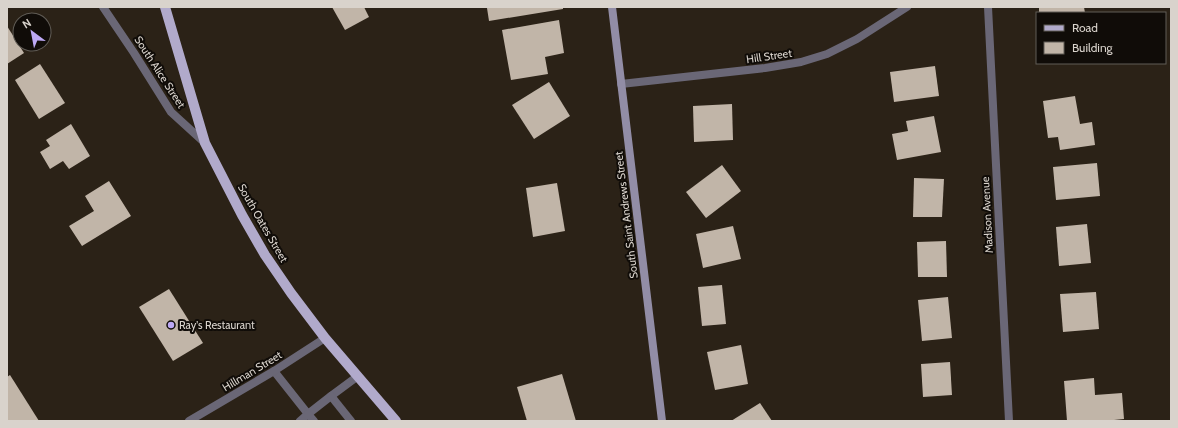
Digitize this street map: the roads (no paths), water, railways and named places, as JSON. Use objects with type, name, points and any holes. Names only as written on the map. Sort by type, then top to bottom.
[{"type":"main road","name":"South Oates Street","points":[[165,7],[204,143],[242,215],[291,293],[325,338],[396,421]]},
{"type":"street","name":"South Alice Street","points":[[103,7],[171,112],[204,143]]},
{"type":"street","name":"South Saint Andrews Street","points":[[612,7],[662,421]]},
{"type":"street","name":"Hill Street","points":[[621,84],[765,68],[801,62],[827,54],[857,39],[907,7]]},
{"type":"street","name":"Madison Avenue","points":[[988,7],[1009,421]]},
{"type":"street","name":"Hillman Street","points":[[189,421],[274,371],[325,338]]},
{"type":"street","points":[[274,371],[314,421]]},
{"type":"street","points":[[300,421],[358,376]]},
{"type":"street","points":[[331,396],[351,421]]},
{"type":"place","name":"Ray's Restaurant","points":[[171,325]]}]
